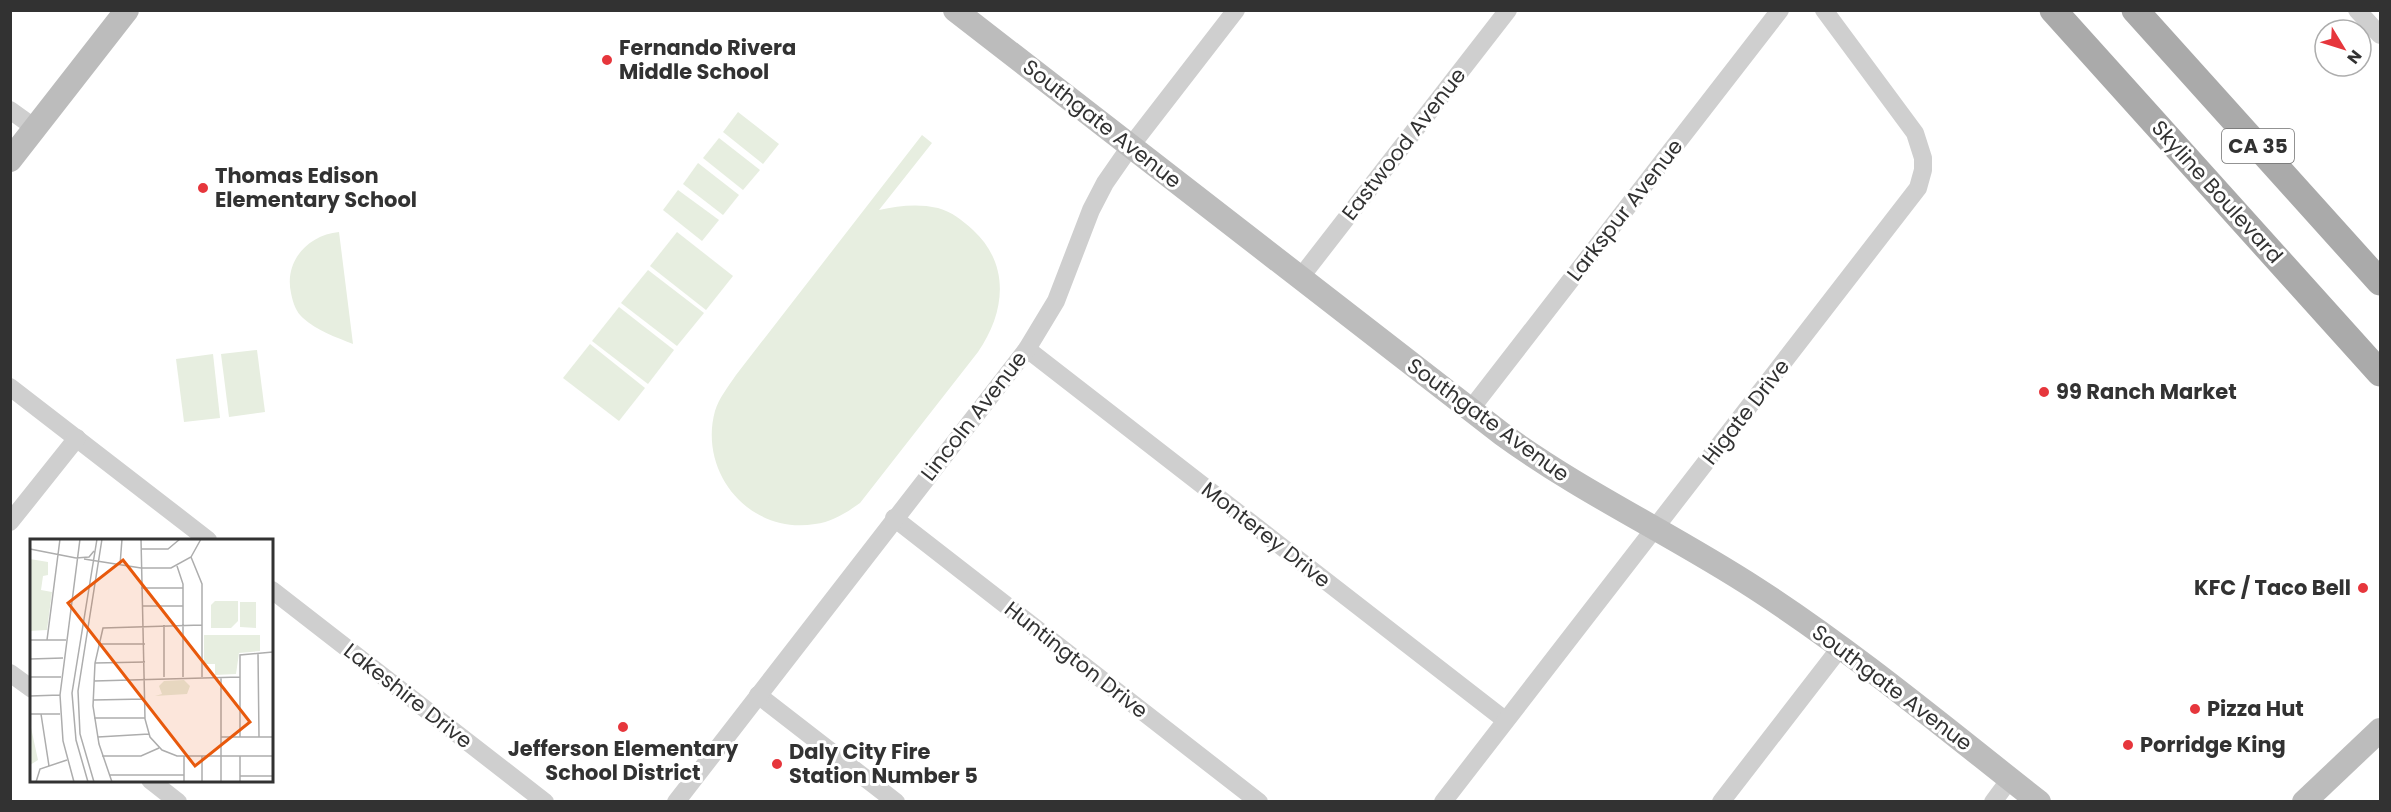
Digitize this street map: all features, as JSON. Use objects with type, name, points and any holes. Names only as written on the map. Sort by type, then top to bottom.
[{"type":"main road","name":"Skyline Boulevard","points":[[2053,10],[2380,373]]},
{"type":"main road","name":"CA 35","points":[[2135,10],[2380,282]]},
{"type":"street","points":[[10,160],[127,10]]},
{"type":"street","name":"Lincoln Avenue","points":[[676,801],[1027,349],[1056,301],[1100,192],[1130,147],[1236,10]]},
{"type":"street","name":"Eastwood Avenue","points":[[1300,278],[1508,10]]},
{"type":"street","name":"Larkspur Avenue","points":[[1470,410],[1780,10]]},
{"type":"street","name":"Higate Drive","points":[[1443,801],[1915,194],[1920,182],[1923,158],[1915,133],[1824,10]]},
{"type":"street","points":[[2357,10],[2380,35]]},
{"type":"street","name":"Southgate Avenue","points":[[960,12],[1130,147],[1470,410],[1554,470],[1756,588],[1840,648],[2039,801]]},
{"type":"street","points":[[10,110],[35,128]]},
{"type":"street","name":"Monterey Drive","points":[[1027,349],[1505,720]]},
{"type":"street","points":[[10,387],[207,539]]},
{"type":"street","points":[[10,522],[77,438]]},
{"type":"street","name":"Huntington Drive","points":[[894,518],[1259,801]]},
{"type":"street","name":"Lakeshire Drive","points":[[273,591],[545,801]]},
{"type":"street","points":[[1721,801],[1840,648]]},
{"type":"street","points":[[10,673],[30,688]]},
{"type":"street","points":[[758,695],[896,801]]},
{"type":"street","points":[[2304,801],[2377,740]]},
{"type":"street","points":[[1993,801],[2010,779]]},
{"type":"street","points":[[153,782],[178,801]]},
{"type":"shaded area","points":[[738,112],[779,144],[763,164],[723,132]]},
{"type":"shaded area","points":[[922,135],[932,143],[879,210],[908,206],[938,208],[957,217],[973,230],[994,258],[998,274],[1000,290],[994,321],[978,352],[860,503],[839,516],[821,523],[791,525],[770,520],[750,509],[734,495],[722,477],[714,456],[712,434],[715,411],[736,375]]},
{"type":"shaded area","points":[[719,138],[760,170],[743,190],[703,158]]},
{"type":"shaded area","points":[[698,163],[739,195],[723,215],[683,184]]},
{"type":"shaded area","points":[[678,190],[719,220],[702,241],[663,210]]},
{"type":"shaded area","points":[[339,232],[353,344],[308,323],[297,310],[291,293],[291,270],[301,252],[317,238]]},
{"type":"shaded area","points":[[677,232],[733,276],[706,310],[650,266]]},
{"type":"shaded area","points":[[648,270],[704,313],[677,346],[621,303]]},
{"type":"shaded area","points":[[619,307],[674,350],[648,384],[592,341]]},
{"type":"shaded area","points":[[590,344],[645,388],[619,421],[563,378]]},
{"type":"shaded area","points":[[257,350],[265,412],[229,417],[221,354]]},
{"type":"shaded area","points":[[213,354],[220,418],[184,422],[176,359]]},
{"type":"place","name":"Fernando Rivera Middle School","points":[[607,60]]},
{"type":"place","name":"Thomas Edison Elementary School","points":[[203,188]]},
{"type":"place","name":"99 Ranch Market","points":[[2044,392]]},
{"type":"place","name":"KFC / Taco Bell","points":[[2363,588]]},
{"type":"place","name":"Pizza Hut","points":[[2195,709]]},
{"type":"place","name":"Jefferson Elementary School District","points":[[623,727]]},
{"type":"place","name":"Porridge King","points":[[2128,745]]},
{"type":"place","name":"Daly City Fire Station Number 5","points":[[777,764]]}]
